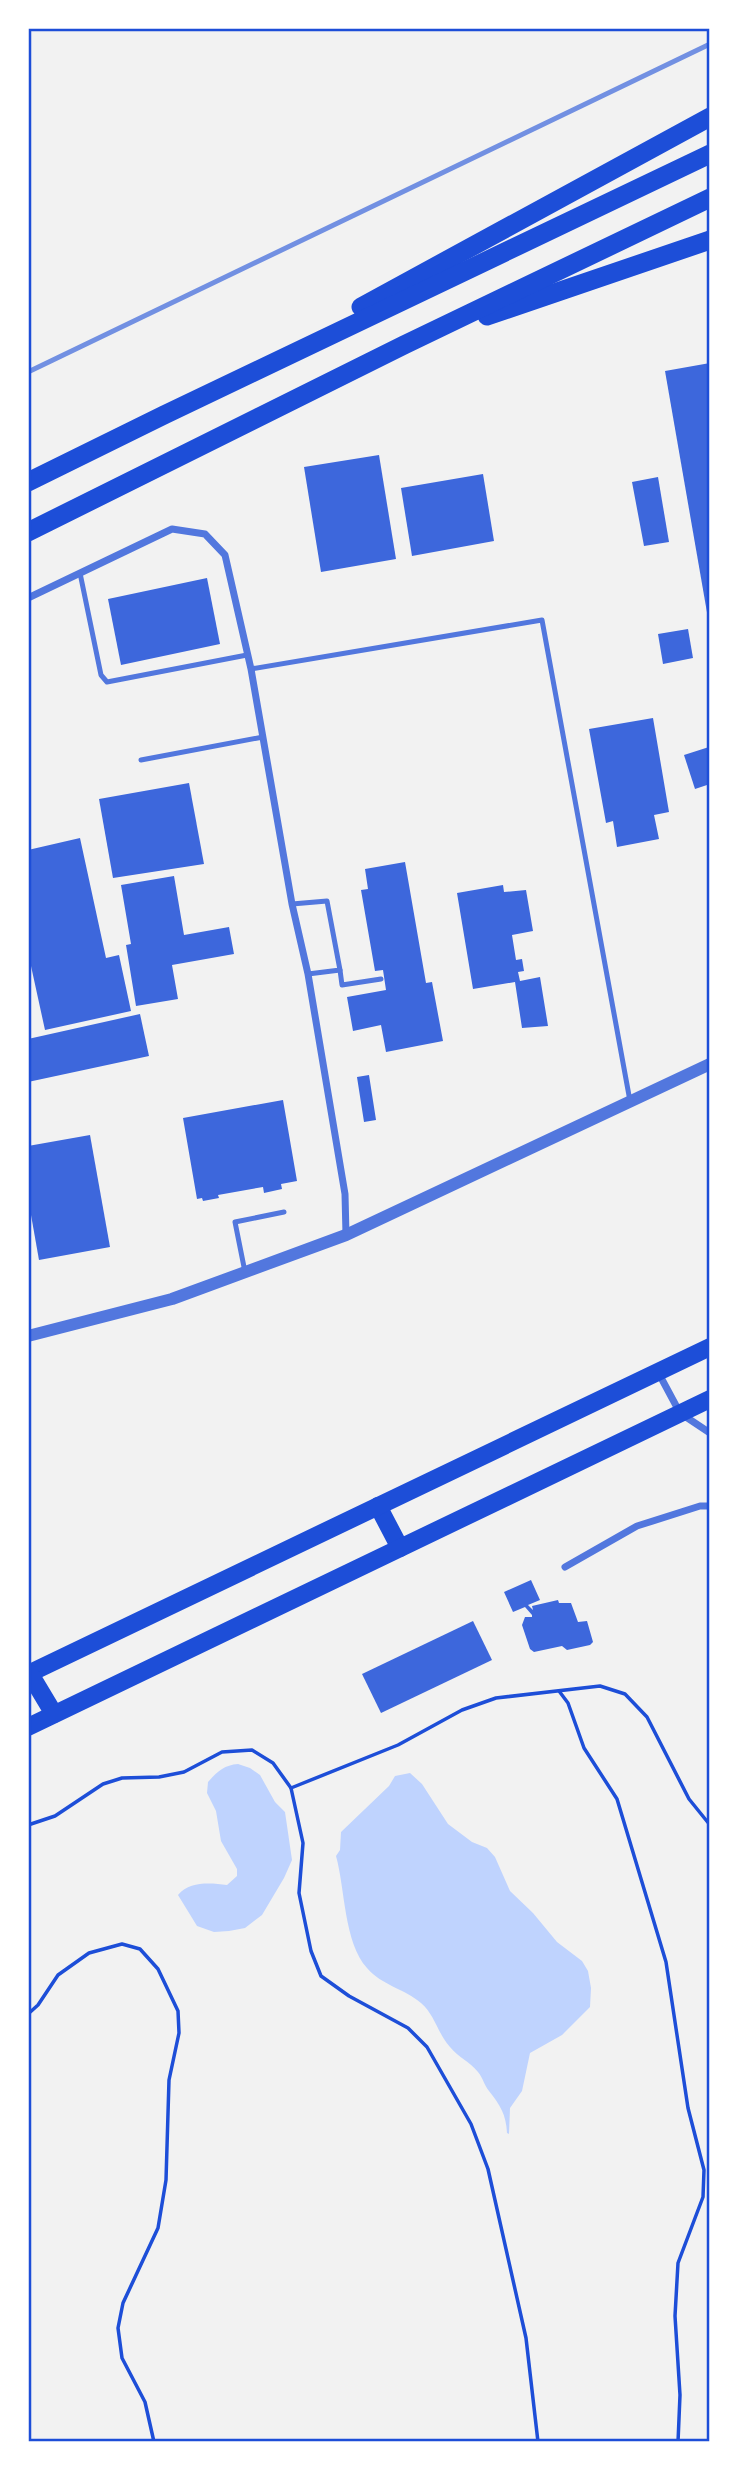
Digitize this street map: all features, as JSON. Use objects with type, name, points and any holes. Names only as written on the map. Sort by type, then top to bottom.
[{"type":"highway","points":[[164,415],[710,117]]},
{"type":"highway","points":[[28,482],[710,154]]},
{"type":"highway","points":[[28,531],[404,345],[710,198]]},
{"type":"highway","points":[[404,345],[710,240]]},
{"type":"highway","points":[[54,1714],[29,1674],[710,1347]]},
{"type":"highway","points":[[28,1727],[710,1399]]},
{"type":"highway","points":[[377,1506],[400,1548]]},
{"type":"street","points":[[28,598],[172,529],[205,534],[226,555],[251,669],[292,904],[308,974],[345,1194],[346,1235]]},
{"type":"street","points":[[28,1336],[172,1299],[346,1235],[710,1064]]},
{"type":"street","points":[[658,1372],[680,1413],[710,1433]]},
{"type":"street","points":[[565,1567],[637,1526],[700,1506],[710,1506]]},
{"type":"lane","points":[[80,573],[100,675],[107,682],[247,655]]},
{"type":"lane","points":[[251,669],[541,620],[631,1103]]},
{"type":"lane","points":[[141,760],[263,737]]},
{"type":"lane","points":[[292,904],[327,901],[342,985],[381,979]]},
{"type":"lane","points":[[308,974],[340,970]]},
{"type":"lane","points":[[245,1272],[235,1222],[284,1212]]},
{"type":"path","points":[[291,1788],[398,1745],[462,1710],[496,1698],[600,1686],[625,1694],[646,1717],[688,1799],[710,1825]]},
{"type":"path","points":[[559,1691],[568,1703],[584,1748],[617,1799],[666,1962],[688,2108],[704,2170],[703,2197],[678,2263],[675,2316],[680,2395],[678,2442]]},
{"type":"path","points":[[28,1825],[55,1816],[103,1784],[122,1778],[159,1777],[184,1772],[222,1752],[252,1750],[274,1763],[291,1788],[303,1843],[299,1893],[311,1951],[321,1976],[349,1996],[408,2028],[427,2047],[471,2124],[488,2169],[526,2338],[538,2442]]},
{"type":"path","points":[[28,2014],[38,2005],[58,1975],[89,1953],[122,1944],[140,1950],[158,1969],[178,2011],[179,2033],[169,2080],[166,2180],[158,2228],[123,2303],[117,2328],[122,2358],[145,2402],[154,2442]]},
{"type":"water","points":[[238,1764],[260,1775],[275,1802],[285,1812],[292,1860],[262,1915],[245,1928],[214,1932],[197,1926],[178,1895],[194,1885],[227,1885],[237,1876],[237,1869],[221,1841],[216,1811],[207,1793],[208,1782],[215,1775],[225,1767]]},
{"type":"water","points":[[410,1773],[422,1784],[448,1824],[472,1842],[487,1848],[495,1857],[510,1891],[557,1942],[582,1961],[588,1971],[590,2007],[562,2035],[530,2053],[522,2091],[510,2108],[509,2134],[502,2110],[478,2072],[450,2047],[421,2003],[379,1979],[367,1968],[359,1957],[349,1930],[336,1856],[340,1850],[341,1832],[389,1786],[395,1776]]},
{"type":"building","points":[[710,363],[710,623],[709,624],[665,371]]},
{"type":"building","points":[[379,455],[396,559],[321,572],[304,467]]},
{"type":"building","points":[[483,474],[494,541],[412,556],[401,488]]},
{"type":"building","points":[[658,477],[669,542],[644,546],[632,482]]},
{"type":"building","points":[[207,578],[220,644],[121,665],[108,599]]},
{"type":"building","points":[[688,629],[693,658],[663,664],[658,634]]},
{"type":"building","points":[[653,718],[669,812],[654,815],[659,839],[617,847],[613,821],[606,823],[589,729]]},
{"type":"building","points":[[709,747],[710,784],[695,789],[684,755]]},
{"type":"building","points":[[189,783],[204,864],[113,878],[99,799]]},
{"type":"building","points":[[80,838],[106,958],[119,955],[131,1011],[45,1030],[31,966],[28,967],[28,850]]},
{"type":"building","points":[[405,862],[426,983],[432,982],[443,1041],[386,1052],[381,1025],[353,1031],[347,997],[386,990],[383,970],[375,971],[361,890],[368,889],[365,869]]},
{"type":"building","points":[[174,876],[184,935],[229,927],[234,954],[172,965],[178,999],[136,1006],[126,945],[131,944],[121,885]]},
{"type":"building","points":[[503,885],[504,892],[526,890],[533,931],[512,935],[516,960],[522,959],[524,971],[518,972],[520,981],[540,977],[548,1026],[522,1028],[515,982],[473,989],[457,893]]},
{"type":"building","points":[[140,1014],[149,1056],[28,1082],[28,1039]]},
{"type":"building","points":[[369,1075],[376,1120],[364,1122],[357,1077]]},
{"type":"building","points":[[283,1100],[297,1181],[281,1184],[282,1189],[264,1193],[263,1187],[218,1195],[219,1198],[203,1201],[202,1198],[197,1199],[183,1118]]},
{"type":"building","points":[[90,1135],[110,1247],[39,1260],[28,1198],[28,1146]]},
{"type":"building","points":[[531,1580],[540,1600],[528,1605],[533,1610],[532,1606],[558,1600],[559,1603],[571,1603],[578,1622],[587,1621],[593,1642],[590,1645],[567,1650],[562,1646],[534,1652],[530,1649],[522,1625],[525,1617],[532,1615],[525,1607],[513,1612],[504,1592]]},
{"type":"building","points":[[473,1621],[492,1660],[381,1713],[362,1674]]},
{"type":"railway","points":[[28,372],[710,44]]}]
